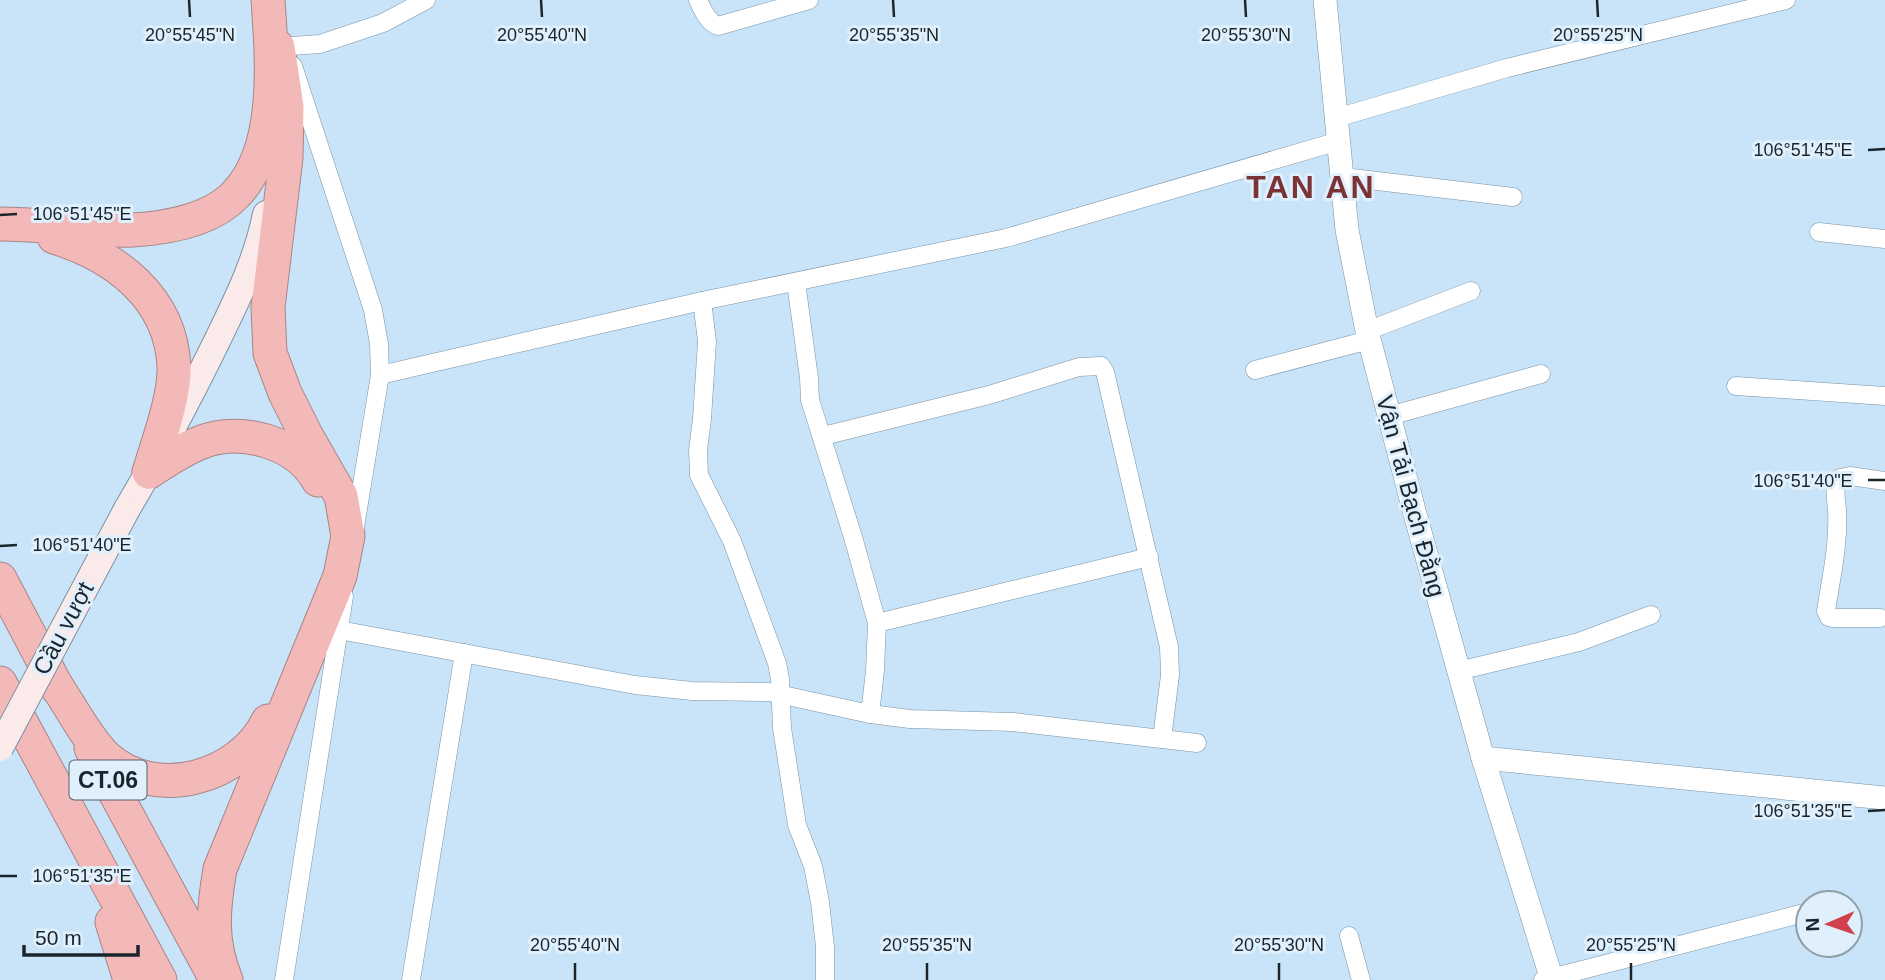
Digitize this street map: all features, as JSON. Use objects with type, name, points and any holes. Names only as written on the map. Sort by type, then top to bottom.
[{"type":"highway","points":[[0,224],[84,230],[163,227],[190,220],[218,208],[236,195],[252,173],[264,142],[272,53],[269,0]]},
{"type":"highway","points":[[226,980],[217,958],[214,931],[220,869],[340,576],[348,536],[341,496],[285,393],[270,353],[268,307],[286,145],[287,107],[278,47]]},
{"type":"highway","points":[[0,237],[22,234],[52,236],[80,245],[118,266],[148,295],[170,332],[174,369],[166,412],[149,472]]},
{"type":"highway","points":[[56,685],[107,757],[134,773],[163,780],[186,780],[216,771],[242,755],[262,734],[276,706],[328,573],[336,536],[330,500],[314,472],[289,450],[261,438],[230,436],[203,441],[149,472]]},
{"type":"highway","name":"CT.06","points":[[0,579],[216,980]]},
{"type":"highway","name":"CT.06","points":[[0,683],[15,745],[47,772],[160,980]]},
{"type":"highway","points":[[0,695],[15,745]]},
{"type":"highway","points":[[47,772],[100,890],[130,980]]},
{"type":"main road","name":"Cầu vượt","points":[[15,745],[127,509],[206,362],[260,244],[275,165],[281,101],[278,47],[269,0]]},
{"type":"street","points":[[278,47],[320,44],[383,23],[426,0]]},
{"type":"street","points":[[698,0],[708,19],[718,26],[809,0]]},
{"type":"street","name":"Vận Tải Bạch Đằng","points":[[1325,0],[1347,230],[1368,335],[1458,671],[1549,979]]},
{"type":"street","points":[[1336,118],[1507,68],[1786,0]]},
{"type":"street","points":[[278,47],[291,61],[302,91],[373,310],[379,344],[380,375],[284,980]]},
{"type":"street","points":[[380,375],[702,301],[1006,238],[1339,141]]},
{"type":"street","points":[[1343,177],[1513,197]]},
{"type":"street","points":[[1819,232],[1885,239]]},
{"type":"street","points":[[796,282],[810,400],[877,623],[870,714]]},
{"type":"street","points":[[1255,370],[1368,335],[1471,291]]},
{"type":"street","points":[[702,301],[707,341],[698,450],[699,475],[732,541],[771,644],[780,679],[782,728],[797,825],[813,866],[820,902],[825,947],[825,980]]},
{"type":"street","points":[[822,436],[989,395],[1079,367],[1101,366],[1105,372],[1169,647],[1170,676],[1162,739]]},
{"type":"street","points":[[1389,416],[1541,374]]},
{"type":"street","points":[[1736,386],[1885,396]]},
{"type":"street","points":[[1880,618],[1833,618],[1829,617],[1826,611],[1836,539],[1837,483],[1840,478],[1850,477],[1885,481]]},
{"type":"street","points":[[877,623],[1149,557]]},
{"type":"street","points":[[1458,671],[1579,642],[1651,615]]},
{"type":"street","points":[[339,630],[635,685],[692,691],[780,694],[814,704],[910,719],[1013,722],[1197,743]]},
{"type":"street","points":[[411,980],[464,653]]},
{"type":"street","points":[[1483,758],[1885,798]]},
{"type":"street","points":[[1549,979],[1794,916]]},
{"type":"street","points":[[1349,936],[1361,980]]},
{"type":"district","name":"TAN AN","points":[[1311,187]]}]
